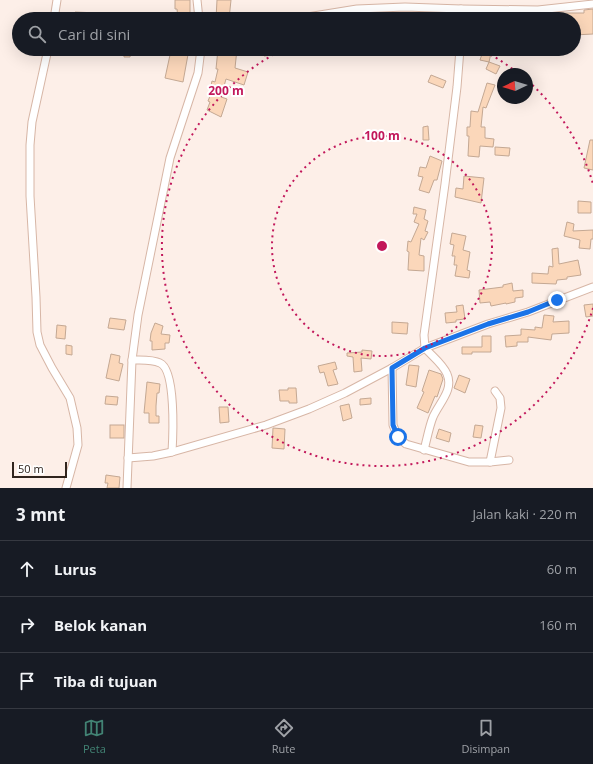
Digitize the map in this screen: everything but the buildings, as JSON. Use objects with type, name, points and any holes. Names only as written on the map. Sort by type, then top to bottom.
[{"type":"street","points":[[55,12],[57,0]]},
{"type":"street","points":[[197,0],[198,12]]},
{"type":"street","points":[[338,12],[357,9],[405,7],[538,10],[593,4]]},
{"type":"street","points":[[462,8],[462,12]]},
{"type":"street","points":[[46,56],[32,122],[30,146],[30,196],[37,332],[40,345],[70,398],[77,428],[78,445],[66,488]]},
{"type":"street","points":[[127,488],[132,360],[138,315],[160,200],[170,158],[198,73],[200,56]]},
{"type":"street","points":[[424,450],[433,417],[447,392],[449,382],[448,374],[444,368],[425,348],[424,335],[445,184],[459,56]]},
{"type":"street","points":[[128,458],[153,456],[172,452],[266,425],[309,409],[345,393],[392,368],[425,348],[488,324],[528,312],[593,287]]},
{"type":"street","points":[[132,360],[152,360],[161,363],[168,373],[172,402],[172,452]]},
{"type":"street","points":[[392,368],[392,413],[394,430],[398,437],[406,444],[469,462],[509,460]]},
{"type":"street","points":[[490,462],[501,408],[500,398],[495,391]]},
{"type":"route","points":[[398,437],[393,425],[392,368],[425,348],[455,338],[488,324],[528,312],[557,300]]}]
